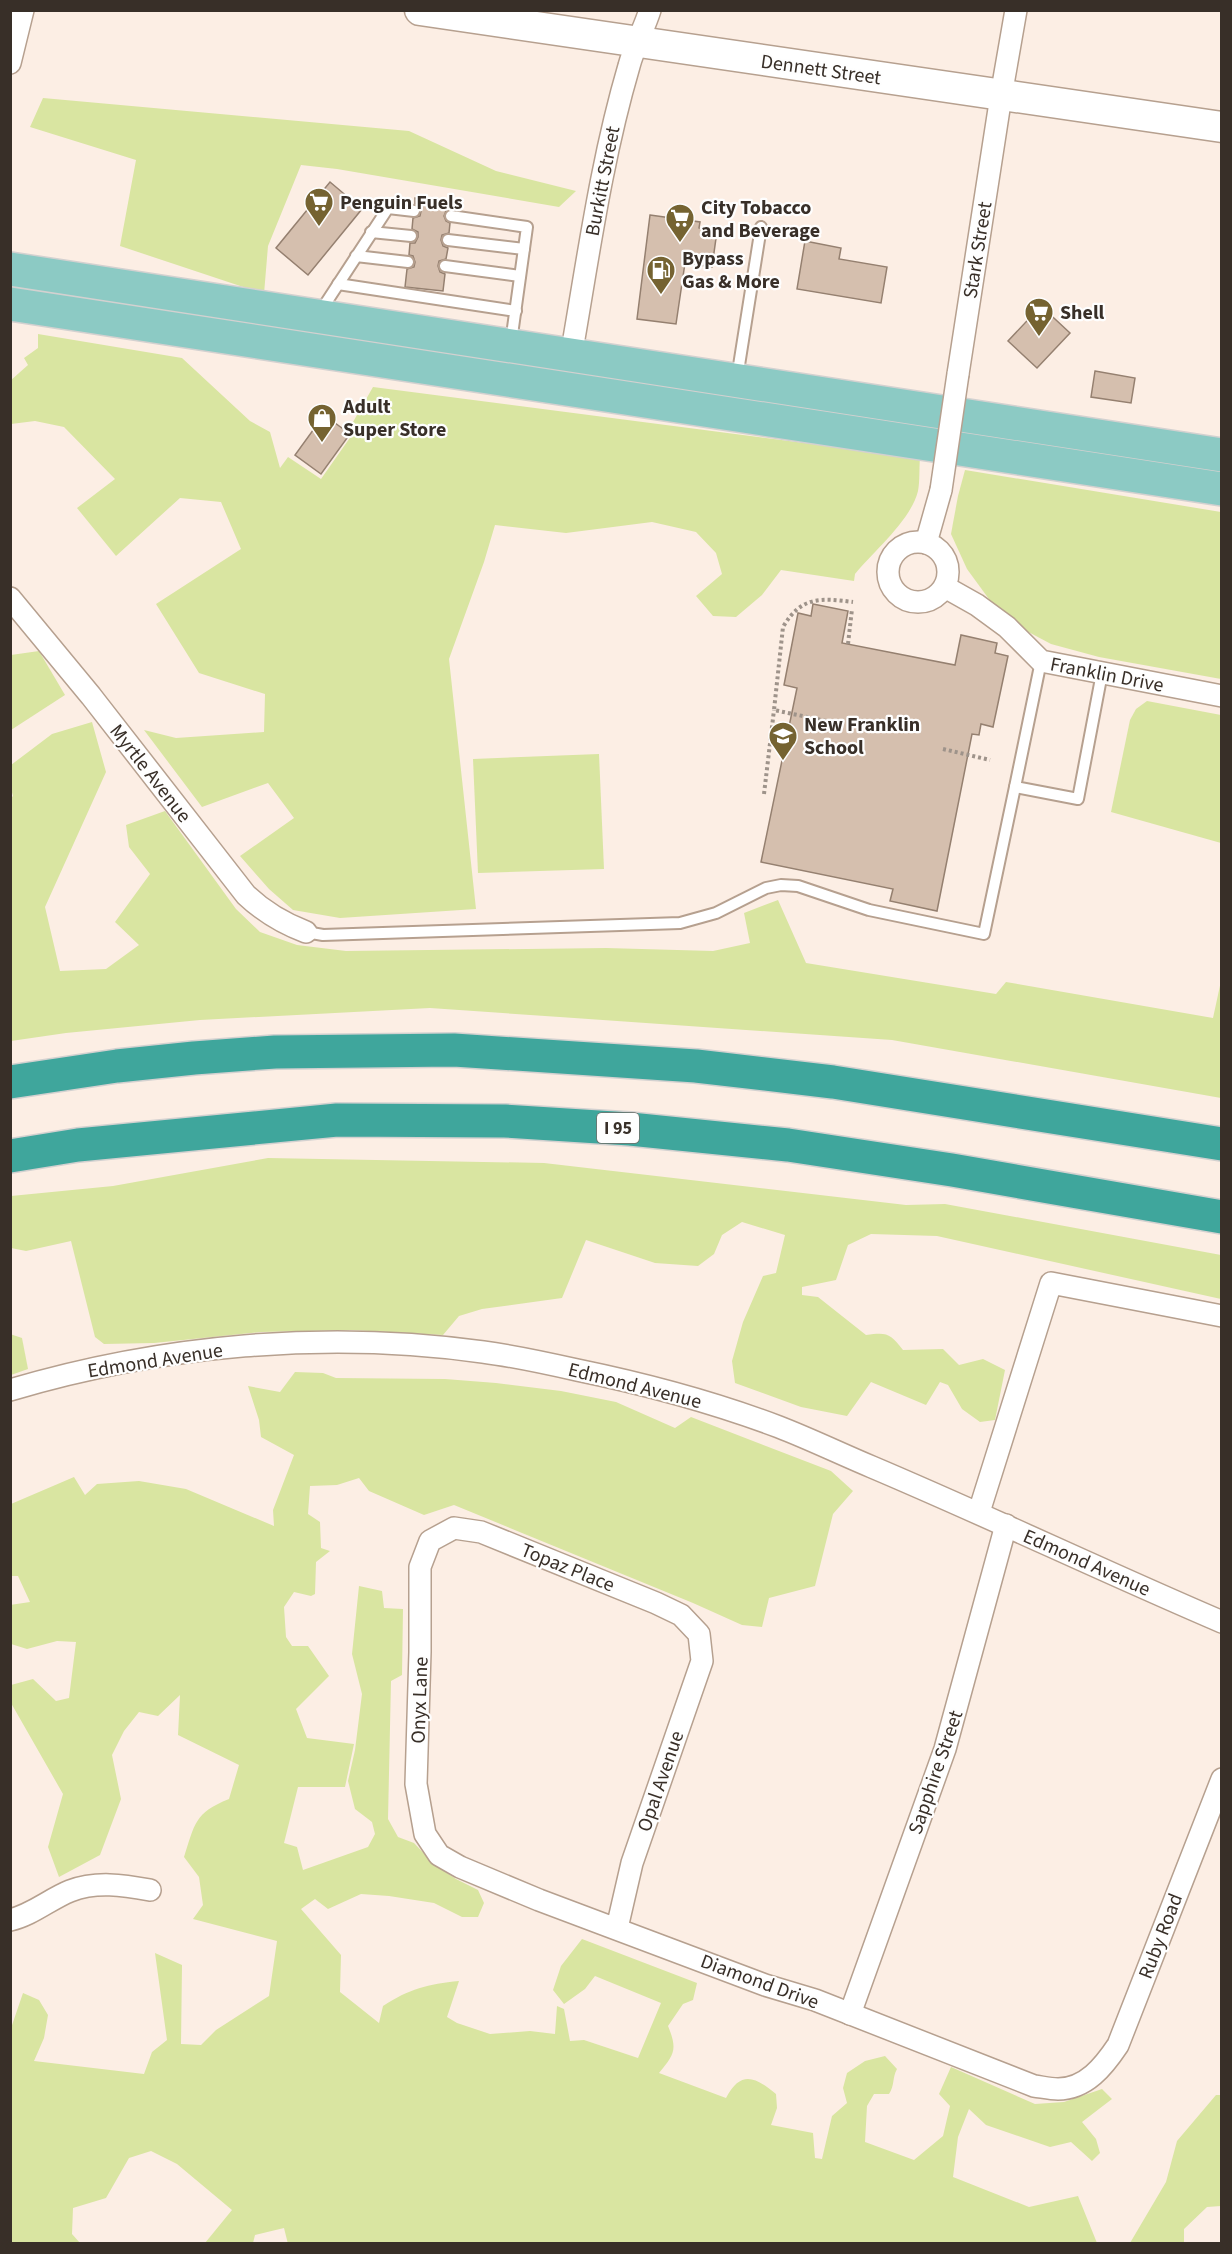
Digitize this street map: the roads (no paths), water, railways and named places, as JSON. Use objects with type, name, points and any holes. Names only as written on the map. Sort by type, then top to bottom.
[{"type":"highway","points":[[10,1082],[117,1066],[264,1053],[476,1051],[696,1066],[833,1082],[1221,1144]]},
{"type":"highway","name":"I 95","points":[[10,1156],[78,1145],[336,1120],[505,1121],[630,1129],[788,1145],[952,1170],[1221,1217]]},
{"type":"main road","points":[[10,269],[1221,455]]},
{"type":"main road","points":[[10,304],[1221,489]]},
{"type":"street","points":[[10,63],[23,10]]},
{"type":"street","name":"Dennett Street","points":[[420,10],[1221,127]]},
{"type":"street","name":"Burkitt Street","points":[[571,356],[595,210],[615,117],[629,64],[650,10]]},
{"type":"street","name":"Stark Street","points":[[926,543],[941,490],[1016,10]]},
{"type":"street","points":[[909,543],[926,543],[938,550],[947,565],[948,578],[945,587],[930,600],[919,603],[908,601],[898,596],[890,586],[887,569],[895,552],[909,543]]},
{"type":"street","name":"Franklin Drive","points":[[945,587],[977,605],[1007,627],[1041,661],[1221,696]]},
{"type":"street","name":"Myrtle Avenue","points":[[10,598],[18,618],[91,696],[246,895],[260,909],[276,919],[306,932]]},
{"type":"street","points":[[979,1512],[1051,1282],[1221,1316]]},
{"type":"street","name":"Edmond Avenue","points":[[10,1390],[123,1362],[243,1347],[304,1343],[415,1345],[484,1352],[624,1379],[701,1400],[779,1427],[979,1512],[1221,1622]]},
{"type":"street","name":"Sapphire Street","points":[[850,2014],[945,1749],[1006,1525]]},
{"type":"street","name":"Topaz Place","points":[[430,1541],[454,1528],[481,1532],[681,1615],[699,1634]]},
{"type":"street","name":"Onyx Lane","points":[[430,1541],[420,1567],[416,1784],[424,1834],[439,1856]]},
{"type":"street","name":"Opal Avenue","points":[[617,1928],[632,1863],[702,1661],[699,1634]]},
{"type":"street","name":"Ruby Road","points":[[1084,2083],[1104,2067],[1118,2045],[1221,1779]]},
{"type":"street","name":"Diamond Drive","points":[[439,1856],[539,1900],[765,1985],[814,2000],[1034,2086],[1060,2089],[1084,2083]]},
{"type":"street","points":[[10,1920],[71,1891],[88,1887],[122,1885],[150,1890]]},
{"type":"lane","points":[[317,317],[388,208],[414,211]]},
{"type":"lane","points":[[451,216],[527,227],[511,346]]},
{"type":"lane","points":[[736,382],[761,228]]},
{"type":"lane","points":[[371,232],[411,236]]},
{"type":"lane","points":[[448,240],[524,249]]},
{"type":"lane","points":[[356,256],[408,262]]},
{"type":"lane","points":[[445,267],[519,276]]},
{"type":"lane","points":[[338,284],[516,310]]},
{"type":"lane","points":[[306,932],[323,935],[680,923],[716,913],[766,888],[781,885],[798,886],[868,910],[984,934],[1041,661]]},
{"type":"lane","points":[[1015,787],[1078,800],[1102,673]]},
{"type":"place","name":"Penguin Fuels","points":[[319,228]]},
{"type":"place","name":"City Tobacco and Beverage","points":[[680,244]]},
{"type":"place","name":"Bypass Gas & More","points":[[661,296]]},
{"type":"place","name":"Shell","points":[[1039,338]]},
{"type":"place","name":"Adult Super Store","points":[[322,444]]},
{"type":"place","name":"New Franklin School","points":[[783,762]]}]
